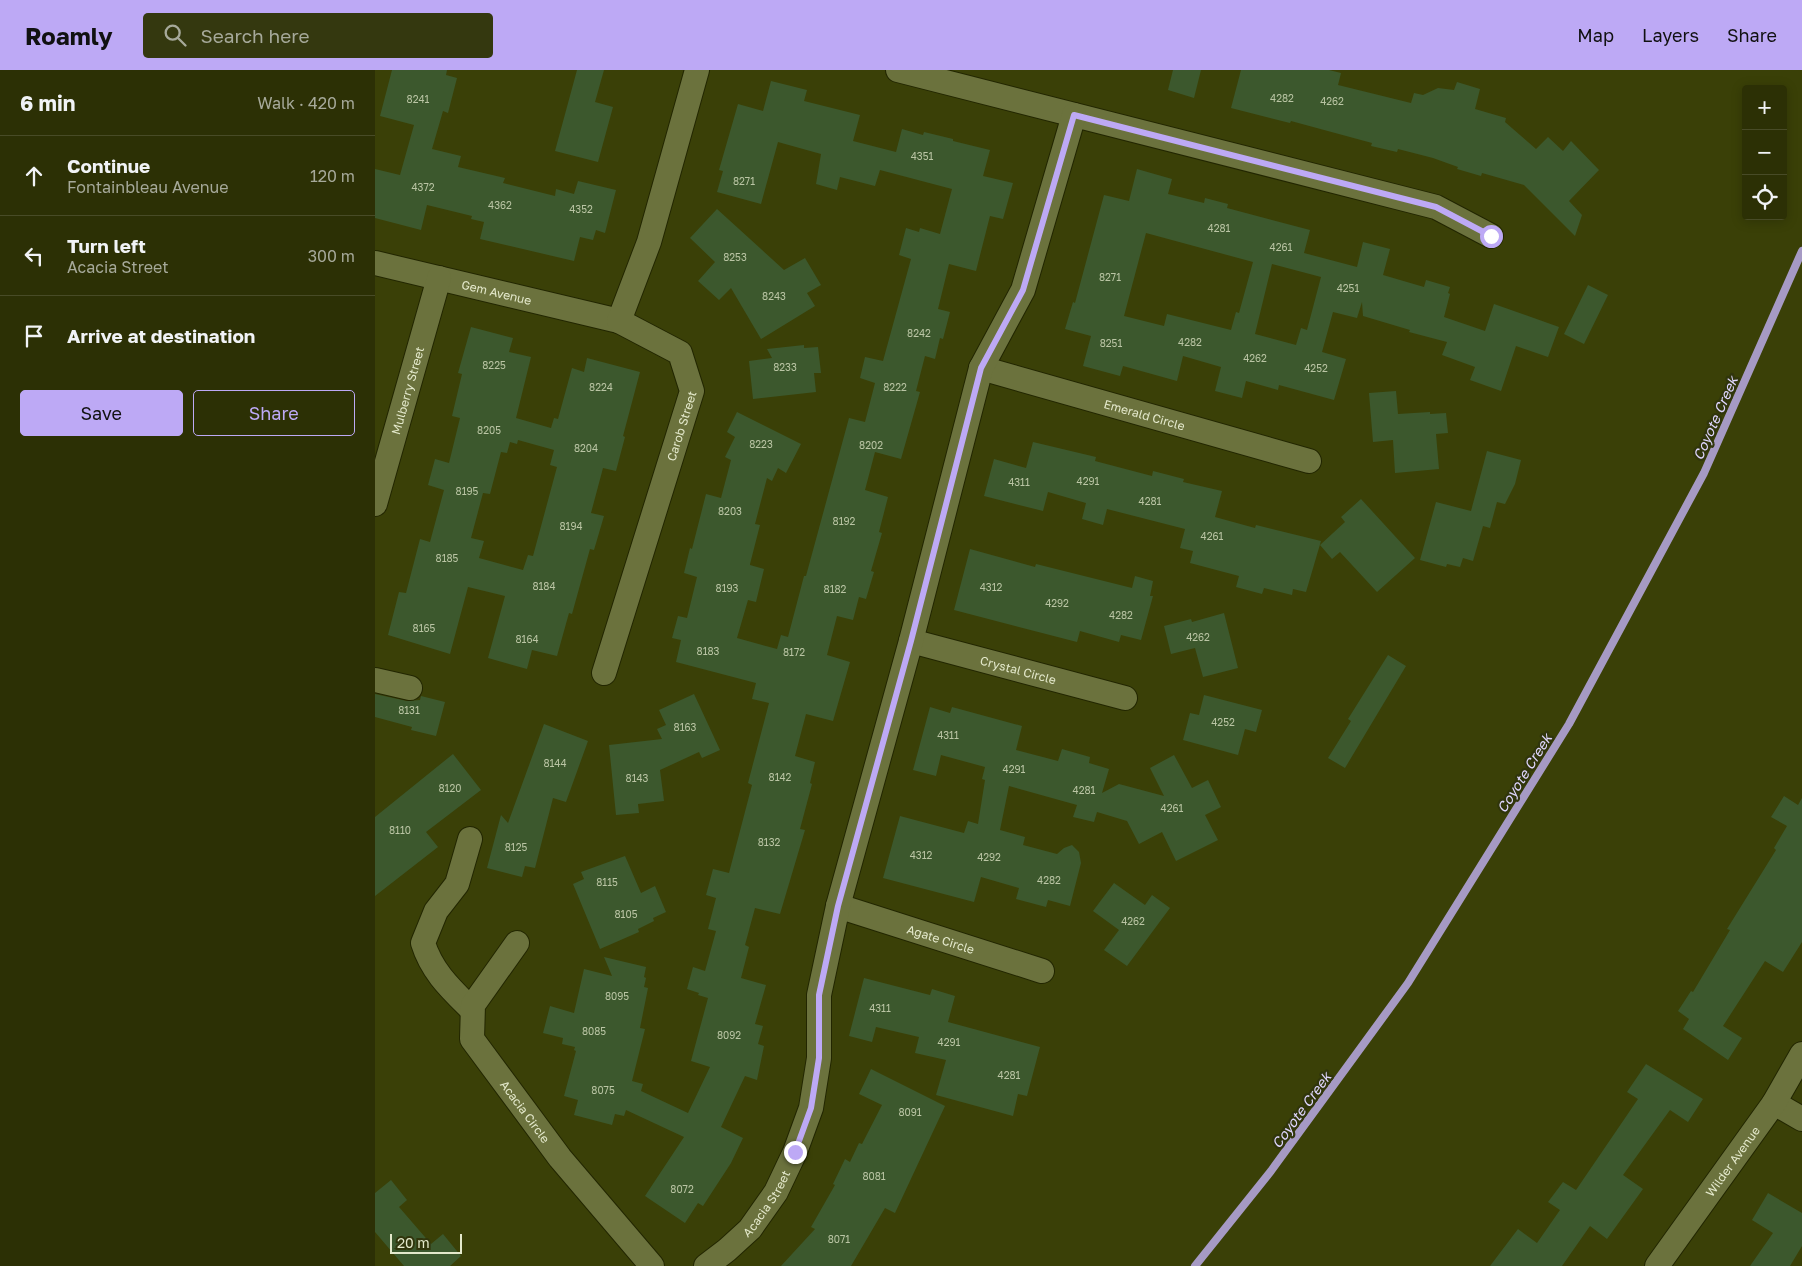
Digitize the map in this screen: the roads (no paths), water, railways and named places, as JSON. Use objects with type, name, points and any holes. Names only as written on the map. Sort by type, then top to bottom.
[{"type":"street","points":[[619,321],[649,242],[697,70]]},
{"type":"street","points":[[898,70],[1436,207],[1491,236]]},
{"type":"street","name":"Acacia Street","points":[[706,1266],[750,1229],[776,1192],[795,1152],[811,1108],[819,1058],[819,995],[838,906],[911,641],[981,368],[1023,290],[1074,115]]},
{"type":"street","name":"Gem Avenue","points":[[375,263],[619,321]]},
{"type":"street","name":"Mulberry Street","points":[[375,504],[439,278]]},
{"type":"street","name":"Carob Street","points":[[604,673],[692,391],[680,353],[619,321]]},
{"type":"street","name":"Emerald Circle","points":[[981,368],[1309,461]]},
{"type":"street","name":"Crystal Circle","points":[[911,641],[1125,698]]},
{"type":"street","points":[[375,680],[411,688]]},
{"type":"street","points":[[470,839],[457,884],[436,911],[423,943],[428,959],[444,982],[472,1010]]},
{"type":"street","name":"Agate Circle","points":[[838,906],[1042,971]]},
{"type":"street","points":[[472,1010],[473,1005],[517,943]]},
{"type":"street","name":"Acacia Circle","points":[[472,1010],[472,1038],[559,1158],[652,1266]]},
{"type":"street","name":"Wilder Avenue","points":[[1657,1266],[1774,1103],[1802,1054]]},
{"type":"street","points":[[1774,1103],[1802,1119]]},
{"type":"waterway","name":"Coyote Creek","points":[[1195,1266],[1271,1171],[1408,983],[1569,724],[1704,473],[1802,251]]}]
